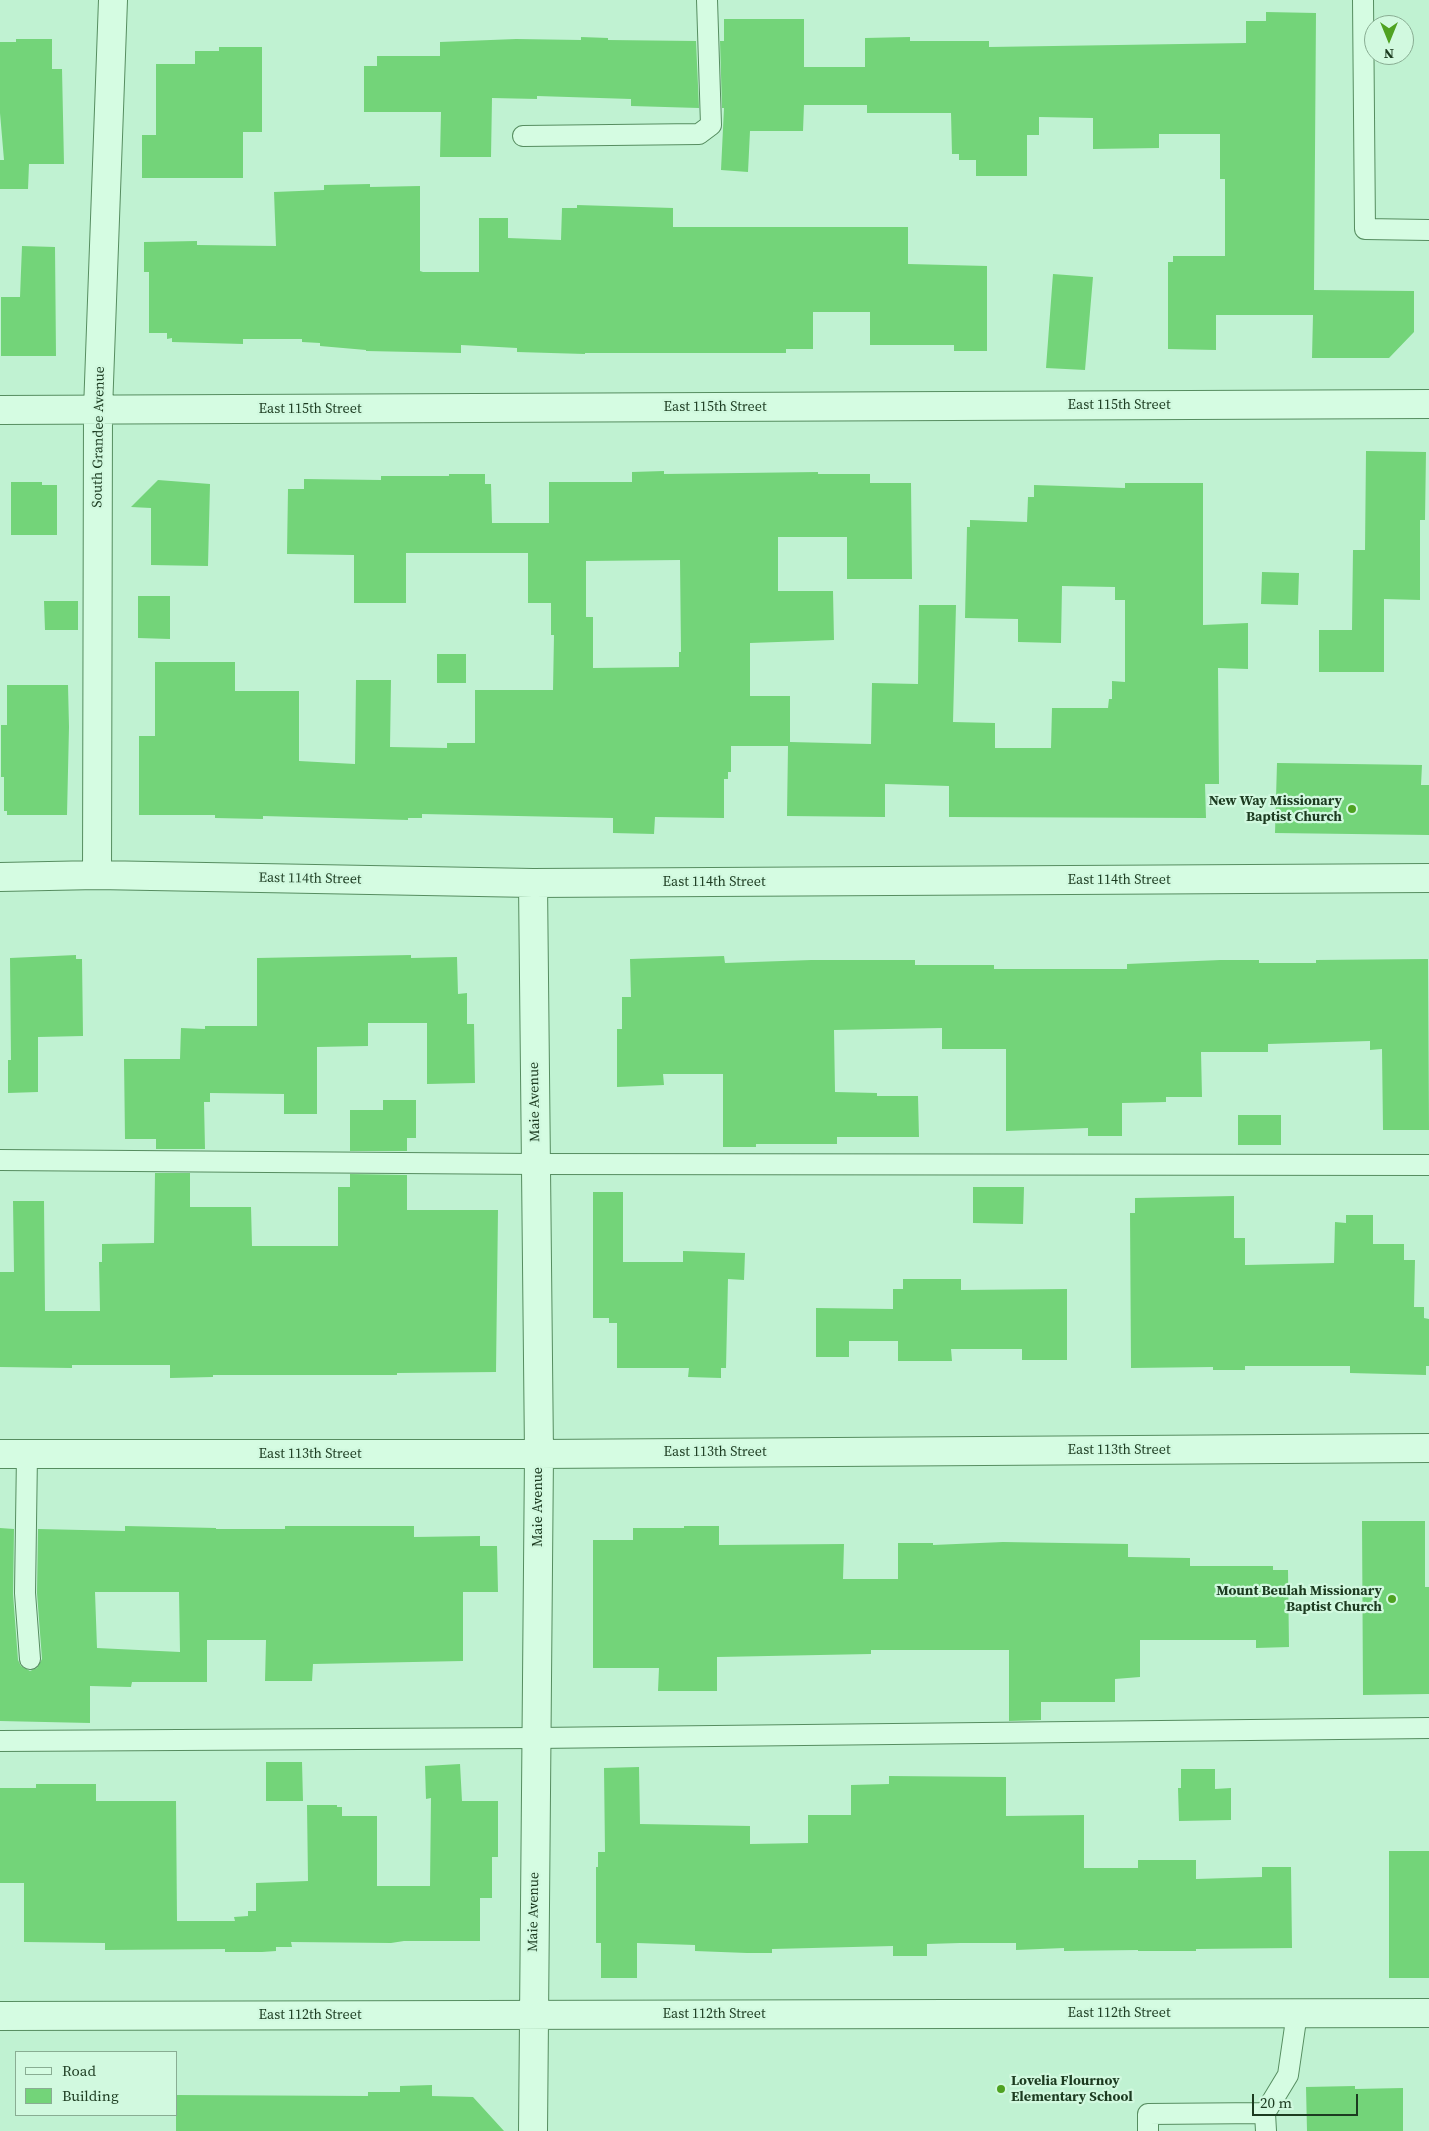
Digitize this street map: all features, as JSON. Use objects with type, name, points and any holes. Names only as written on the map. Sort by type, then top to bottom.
[{"type":"street","name":"South Grandee Avenue","points":[[97,875],[98,410],[113,0]]},
{"type":"street","name":"East 115th Street","points":[[0,410],[1429,404]]},
{"type":"street","name":"East 114th Street","points":[[0,877],[97,875],[533,883],[1429,878]]},
{"type":"street","name":"Maie Avenue","points":[[533,883],[538,1454],[533,2131]]},
{"type":"street","name":"East 113th Street","points":[[0,1454],[538,1454],[1429,1448]]},
{"type":"street","name":"East 112th Street","points":[[0,2016],[1429,2013]]},
{"type":"lane","points":[[523,136],[699,134],[711,125],[707,0]]},
{"type":"lane","points":[[1363,0],[1365,229],[1429,230]]},
{"type":"lane","points":[[0,1160],[535,1164],[1429,1165]]},
{"type":"lane","points":[[27,1454],[25,1594],[30,1659]]},
{"type":"lane","points":[[0,1741],[536,1738],[1429,1728]]},
{"type":"lane","points":[[1148,2131],[1148,2114],[1265,2122],[1288,2075],[1297,2013]]},
{"type":"building","points":[[1266,12],[1316,13],[1314,290],[1414,291],[1414,332],[1389,358],[1312,358],[1313,315],[1216,315],[1216,350],[1168,349],[1168,262],[1173,262],[1173,256],[1225,256],[1225,179],[1220,179],[1220,134],[1159,134],[1159,148],[1093,149],[1093,118],[1039,117],[1039,135],[1027,135],[1027,176],[976,176],[976,160],[959,160],[959,154],[952,154],[951,113],[867,113],[867,105],[804,105],[803,131],[750,131],[748,172],[721,170],[724,108],[722,108],[720,41],[724,41],[724,19],[804,19],[804,67],[865,67],[865,38],[910,37],[910,41],[989,41],[989,47],[1246,43],[1246,21],[1266,21]]},
{"type":"building","points":[[581,37],[608,38],[608,40],[696,41],[699,108],[631,106],[631,99],[537,96],[537,99],[492,98],[491,157],[440,157],[441,112],[364,112],[364,66],[377,66],[377,56],[440,56],[440,42],[516,39],[581,40]]},
{"type":"building","points":[[16,39],[52,39],[52,69],[62,69],[64,164],[29,164],[28,189],[0,189],[0,160],[4,160],[0,113],[0,42],[16,42]]},
{"type":"building","points":[[219,47],[262,47],[262,132],[243,132],[243,178],[142,178],[142,135],[156,135],[156,64],[195,64],[195,51],[219,51]]},
{"type":"building","points":[[370,184],[370,187],[420,186],[420,271],[423,272],[479,272],[479,218],[508,218],[508,238],[561,240],[562,208],[577,208],[577,205],[673,208],[673,227],[908,227],[908,264],[987,266],[987,351],[954,351],[954,345],[870,345],[870,312],[813,312],[813,349],[786,349],[786,353],[585,354],[517,352],[517,348],[461,345],[461,353],[366,351],[320,346],[320,343],[302,342],[302,339],[243,339],[243,344],[172,342],[172,338],[167,339],[167,333],[149,333],[149,272],[144,272],[144,242],[197,241],[197,245],[276,246],[274,192],[324,190],[324,185]]},
{"type":"building","points":[[22,246],[55,247],[56,356],[1,356],[1,297],[20,297]]},
{"type":"building","points":[[1053,274],[1093,277],[1085,370],[1046,368]]},
{"type":"building","points":[[1366,451],[1426,452],[1425,520],[1420,520],[1420,600],[1384,599],[1384,672],[1319,672],[1319,630],[1352,630],[1353,550],[1365,550]]},
{"type":"building","points":[[664,471],[664,474],[818,472],[818,474],[870,474],[870,483],[911,483],[912,579],[847,579],[847,537],[778,537],[778,591],[833,591],[834,640],[750,643],[750,696],[790,696],[790,742],[871,744],[872,683],[918,684],[919,605],[956,605],[953,722],[995,723],[995,748],[1051,748],[1052,708],[1108,708],[1109,699],[1112,699],[1112,681],[1125,682],[1125,600],[1115,600],[1115,587],[1062,586],[1061,643],[1018,642],[1018,619],[965,618],[967,527],[970,527],[970,520],[1027,522],[1028,497],[1034,497],[1034,485],[1125,488],[1125,483],[1203,483],[1203,625],[1248,623],[1248,669],[1218,668],[1219,784],[1205,784],[1206,818],[949,817],[949,786],[885,784],[885,817],[787,816],[788,746],[731,746],[731,772],[728,772],[728,779],[724,779],[724,818],[655,817],[654,834],[613,833],[613,818],[422,814],[422,818],[408,818],[408,820],[263,816],[263,819],[215,818],[215,815],[139,815],[139,736],[155,736],[155,662],[235,662],[235,691],[299,691],[299,761],[355,764],[356,680],[391,680],[390,747],[447,748],[447,743],[475,743],[475,690],[553,690],[554,635],[551,635],[551,603],[528,603],[528,553],[406,553],[406,603],[354,603],[354,555],[287,554],[288,489],[304,489],[304,479],[381,480],[381,476],[485,474],[485,484],[491,484],[492,523],[549,523],[549,482],[632,482],[632,472]],"holes":[[[680,560],[681,652],[679,652],[679,667],[593,668],[593,617],[586,617],[586,561]]]},
{"type":"building","points":[[158,480],[210,484],[208,566],[151,565],[151,508],[131,507]]},
{"type":"building","points":[[11,482],[42,482],[42,485],[57,485],[57,535],[11,535]]},
{"type":"building","points":[[1262,572],[1299,573],[1298,605],[1261,604]]},
{"type":"building","points":[[138,596],[170,596],[170,639],[138,638]]},
{"type":"building","points":[[44,601],[78,601],[78,630],[45,630]]},
{"type":"building","points":[[437,654],[466,654],[466,683],[437,683]]},
{"type":"building","points":[[7,685],[68,685],[67,815],[7,815],[7,811],[4,811],[4,777],[1,777],[1,725],[7,725]]},
{"type":"building","name":"New Way Missionary Baptist Church","points":[[1277,763],[1422,765],[1421,785],[1429,785],[1429,835],[1275,833]]},
{"type":"building","points":[[76,955],[76,959],[82,959],[83,1036],[38,1037],[38,1092],[8,1093],[8,1060],[11,1060],[10,958]]},
{"type":"building","points":[[411,955],[411,958],[457,957],[458,994],[467,993],[467,1024],[474,1024],[475,1083],[427,1084],[427,1023],[368,1023],[368,1046],[317,1047],[317,1114],[284,1114],[284,1094],[210,1093],[210,1102],[204,1102],[205,1149],[156,1149],[156,1139],[125,1139],[124,1059],[180,1059],[181,1028],[205,1029],[205,1026],[257,1026],[257,958]]},
{"type":"building","points":[[724,956],[725,963],[811,960],[915,960],[915,965],[994,965],[994,969],[1127,969],[1127,964],[1220,960],[1259,960],[1259,963],[1316,963],[1316,960],[1428,959],[1429,1130],[1383,1130],[1382,1049],[1370,1050],[1370,1041],[1268,1044],[1268,1052],[1201,1052],[1202,1097],[1166,1097],[1166,1102],[1122,1103],[1122,1136],[1088,1136],[1088,1128],[1006,1131],[1006,1049],[942,1049],[942,1028],[834,1030],[835,1092],[877,1093],[877,1096],[918,1096],[919,1137],[837,1137],[837,1144],[756,1144],[756,1147],[723,1147],[723,1074],[663,1074],[664,1085],[617,1087],[617,1029],[622,1029],[622,997],[631,997],[630,959]]},
{"type":"building","points":[[383,1100],[416,1100],[416,1138],[407,1138],[407,1151],[350,1151],[350,1110],[383,1110]]},
{"type":"building","points":[[1238,1115],[1281,1115],[1281,1145],[1238,1145]]},
{"type":"building","points":[[155,1173],[190,1173],[190,1207],[251,1207],[252,1246],[338,1246],[338,1187],[350,1187],[350,1174],[407,1175],[407,1210],[498,1210],[496,1372],[397,1373],[397,1375],[213,1375],[213,1377],[170,1378],[170,1365],[72,1365],[72,1368],[0,1367],[0,1272],[14,1272],[13,1201],[44,1201],[45,1311],[100,1311],[99,1262],[102,1262],[102,1244],[154,1243]]},
{"type":"building","points":[[973,1187],[1024,1187],[1023,1224],[973,1223]]},
{"type":"building","points":[[593,1192],[623,1192],[623,1262],[683,1262],[683,1251],[745,1253],[744,1280],[728,1279],[726,1368],[721,1368],[721,1378],[688,1377],[689,1368],[617,1368],[617,1323],[609,1323],[609,1318],[593,1318]]},
{"type":"building","points":[[1234,1196],[1234,1238],[1245,1238],[1245,1265],[1334,1263],[1335,1222],[1346,1223],[1346,1215],[1373,1215],[1373,1244],[1404,1244],[1404,1260],[1415,1260],[1414,1307],[1424,1307],[1424,1318],[1429,1319],[1429,1366],[1426,1366],[1426,1375],[1350,1373],[1350,1366],[1245,1366],[1245,1370],[1213,1370],[1213,1367],[1131,1368],[1130,1213],[1135,1213],[1135,1198]]},
{"type":"building","points":[[903,1279],[961,1279],[961,1290],[1067,1289],[1067,1360],[1022,1360],[1022,1349],[951,1349],[952,1361],[898,1361],[898,1341],[849,1341],[849,1357],[816,1357],[816,1308],[893,1309],[893,1289],[903,1289]]},
{"type":"building","name":"Mount Beulah Missionary Baptist Church","points":[[1362,1521],[1425,1521],[1425,1587],[1429,1587],[1429,1694],[1363,1695]]},
{"type":"building","points":[[125,1526],[285,1529],[285,1526],[414,1526],[414,1537],[480,1536],[480,1546],[497,1546],[498,1592],[463,1592],[463,1661],[313,1664],[312,1681],[265,1681],[266,1640],[207,1640],[207,1682],[132,1682],[131,1687],[90,1686],[90,1723],[0,1721],[0,1528],[14,1529],[13,1594],[18,1660],[21,1666],[30,1671],[37,1668],[42,1659],[37,1593],[38,1529],[125,1531]],"holes":[[[95,1592],[179,1592],[180,1652],[97,1648]]]},
{"type":"building","points":[[684,1526],[719,1526],[719,1545],[844,1544],[843,1579],[898,1579],[898,1543],[933,1543],[933,1545],[1003,1542],[1128,1544],[1128,1557],[1190,1558],[1190,1566],[1273,1566],[1273,1570],[1288,1570],[1289,1647],[1256,1648],[1256,1640],[1140,1640],[1140,1677],[1115,1679],[1115,1702],[1041,1702],[1041,1720],[1009,1721],[1009,1650],[871,1650],[871,1654],[717,1657],[717,1691],[658,1691],[659,1668],[593,1668],[593,1540],[633,1540],[633,1528],[684,1528]]},
{"type":"building","points":[[266,1762],[302,1762],[303,1801],[266,1801]]},
{"type":"building","points":[[460,1764],[462,1801],[498,1801],[498,1857],[492,1857],[492,1898],[480,1898],[480,1941],[404,1941],[391,1943],[291,1942],[292,1947],[276,1947],[276,1951],[262,1952],[225,1952],[225,1949],[105,1950],[105,1943],[24,1942],[24,1883],[0,1883],[0,1788],[36,1788],[36,1784],[96,1784],[96,1801],[176,1801],[177,1921],[235,1921],[234,1917],[248,1916],[248,1911],[256,1911],[256,1883],[308,1881],[307,1805],[337,1805],[337,1807],[342,1807],[342,1816],[377,1816],[377,1886],[430,1886],[431,1798],[426,1799],[425,1766]]},
{"type":"building","points":[[639,1767],[640,1824],[750,1826],[750,1844],[808,1843],[808,1815],[851,1815],[851,1785],[889,1784],[889,1776],[1006,1777],[1006,1816],[1084,1815],[1084,1868],[1138,1868],[1138,1860],[1196,1860],[1196,1879],[1262,1877],[1262,1867],[1291,1867],[1292,1948],[1196,1949],[1196,1951],[1064,1951],[1064,1948],[1016,1950],[1016,1943],[960,1943],[927,1944],[927,1956],[893,1956],[893,1946],[772,1949],[772,1953],[747,1953],[695,1951],[695,1945],[637,1943],[637,1978],[601,1978],[601,1943],[596,1943],[596,1867],[598,1867],[598,1852],[605,1852],[604,1768]]},
{"type":"building","points":[[1181,1769],[1215,1769],[1215,1789],[1231,1788],[1231,1820],[1179,1821],[1178,1788],[1181,1788]]},
{"type":"building","points":[[1389,1851],[1429,1851],[1429,1978],[1389,1978]]},
{"type":"building","points":[[432,2085],[432,2096],[473,2097],[504,2131],[176,2131],[178,2095],[368,2096],[368,2092],[400,2092],[400,2086]]},
{"type":"building","points":[[1355,2086],[1355,2089],[1403,2088],[1403,2131],[1307,2131],[1306,2087]]},
{"type":"place","name":"New Way Missionary Baptist Church","points":[[1352,809]]},
{"type":"place","name":"Mount Beulah Missionary Baptist Church","points":[[1392,1599]]},
{"type":"place","name":"Lovelia Flournoy Elementary School","points":[[1001,2089]]}]
